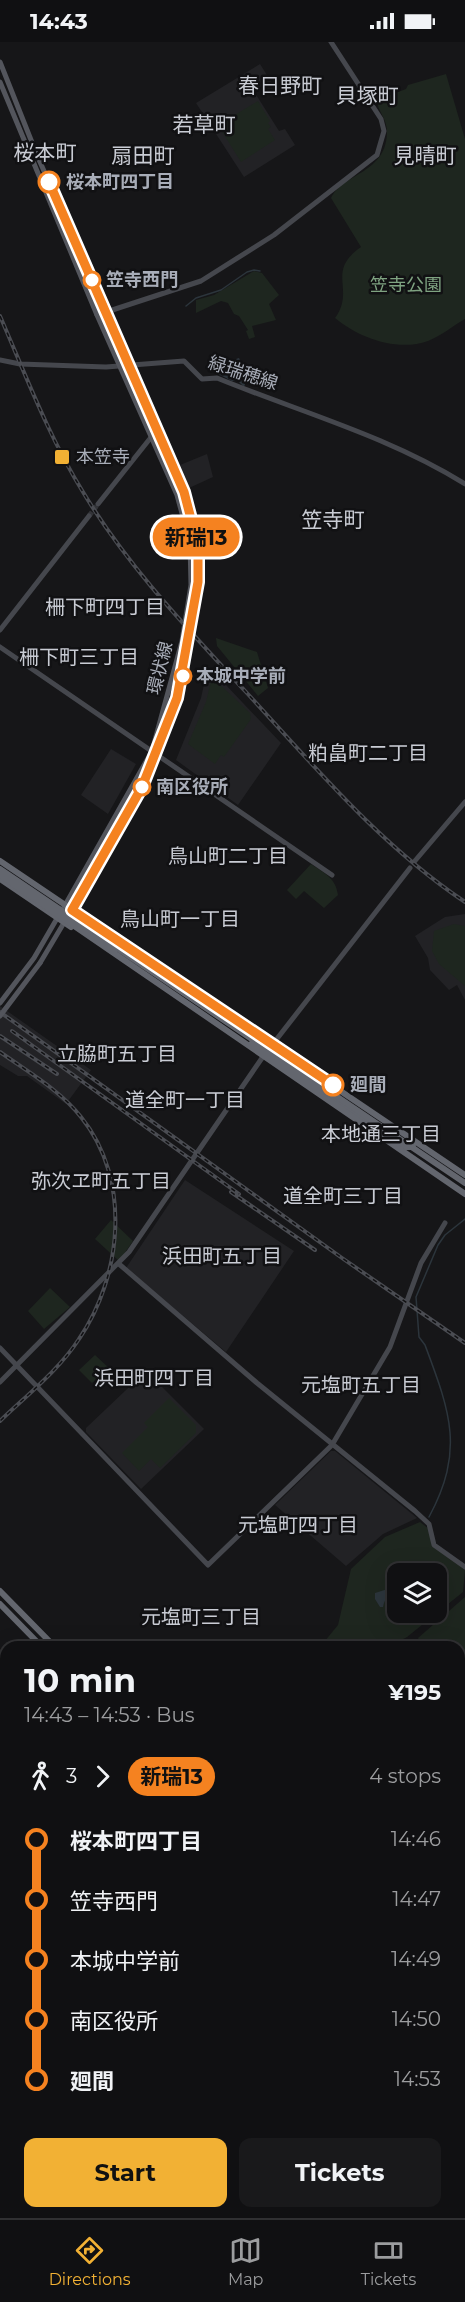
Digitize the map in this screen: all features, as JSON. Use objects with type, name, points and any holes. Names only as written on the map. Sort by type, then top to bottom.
[{"type":"highway","points":[[0,861],[465,1175]]},
{"type":"highway","points":[[0,868],[465,1183]]},
{"type":"highway","points":[[0,877],[465,1196]]},
{"type":"highway","points":[[0,877],[465,1196]]},
{"type":"highway","points":[[206,1008],[227,1026],[406,1147],[420,1145]]},
{"type":"highway","points":[[0,1591],[49,1641]]},
{"type":"highway","points":[[0,1604],[36,1641]]},
{"type":"main road","name":"環状線","points":[[0,62],[37,155],[191,513],[198,546],[198,582],[184,671],[142,787],[40,963],[0,1016]]},
{"type":"main road","name":"環状線","points":[[0,82],[184,518],[191,566],[182,641],[154,753],[34,958],[0,1003]]},
{"type":"street","points":[[97,315],[201,281],[274,235],[377,155],[384,131],[381,119],[331,42]]},
{"type":"street","name":"緑瑞穂線","points":[[0,360],[58,366],[120,367],[184,361],[202,379],[217,378],[418,456],[465,484]]},
{"type":"street","points":[[98,504],[156,431]]},
{"type":"street","points":[[0,630],[89,516]]},
{"type":"street","points":[[0,647],[332,875]]},
{"type":"street","points":[[0,1382],[119,1264],[176,1186],[271,1045],[412,865],[465,802]]},
{"type":"street","points":[[0,1348],[208,1565],[332,1445],[390,1347],[426,1251],[445,1223]]},
{"type":"street","points":[[119,1264],[332,1445],[415,1511],[429,1524],[434,1545],[465,1567]]},
{"type":"shaded area","points":[[260,64],[272,83],[255,93],[279,131],[285,129],[295,145],[244,177],[196,103]]},
{"type":"shaded area","points":[[239,358],[245,371],[249,374],[244,387],[237,380],[232,381],[218,374],[216,364],[221,362],[227,374],[240,370],[236,359]]},
{"type":"shaded area","points":[[207,454],[213,477],[189,488],[180,465]]},
{"type":"shaded area","points":[[208,666],[281,743],[238,805],[176,760],[201,698]]},
{"type":"shaded area","name":"南区役所","points":[[111,749],[136,764],[108,814],[81,795]]},
{"type":"shaded area","points":[[465,914],[465,1000],[457,985],[449,990],[430,970],[428,958],[415,936],[445,917]]},
{"type":"shaded area","points":[[0,1006],[91,1070],[66,1104],[27,1076],[18,1076],[0,1065]]},
{"type":"shaded area","points":[[185,1180],[294,1251],[226,1352],[126,1268]]},
{"type":"shaded area","points":[[146,1371],[204,1429],[141,1489],[86,1432],[86,1428]]},
{"type":"shaded area","points":[[331,1451],[335,1451],[417,1518],[383,1534],[346,1566],[275,1505]]},
{"type":"shaded area","points":[[387,1589],[387,1598],[383,1607],[380,1607],[375,1599],[375,1593]]},
{"type":"green space","name":"笠寺公園","points":[[446,74],[465,139],[465,319],[428,341],[404,345],[391,344],[355,332],[335,318],[341,308],[343,298],[342,273],[350,256],[361,247],[331,198],[337,189],[364,171],[380,156],[385,145],[387,131],[377,100],[406,89],[408,85]]},
{"type":"green space","points":[[258,101],[270,121],[268,123],[271,127],[268,129],[275,140],[241,162],[218,125]]},
{"type":"green space","points":[[254,271],[262,273],[279,295],[269,304],[276,320],[252,326],[255,337],[249,339],[246,331],[248,330],[228,303],[221,301],[196,313],[196,300],[214,295]]},
{"type":"green space","points":[[216,638],[257,652],[268,688],[258,696],[217,646]]},
{"type":"green space","points":[[212,677],[250,713],[251,719],[224,757],[221,755],[215,764],[188,744],[206,702]]},
{"type":"green space","points":[[311,864],[329,876],[337,889],[338,895],[324,908],[304,891],[296,899],[287,890]]},
{"type":"green space","points":[[454,924],[465,926],[465,986],[439,964],[432,951],[434,931]]},
{"type":"green space","points":[[111,1220],[133,1241],[119,1261],[95,1239]]},
{"type":"green space","points":[[50,1288],[70,1307],[44,1329],[28,1311]]},
{"type":"green space","points":[[95,1355],[109,1368],[92,1383],[79,1370]]},
{"type":"green space","points":[[169,1398],[196,1425],[196,1433],[160,1468],[151,1459],[139,1471],[122,1453],[148,1427],[144,1423]]},
{"type":"green space","points":[[420,1522],[429,1529],[432,1546],[465,1570],[463,1592],[447,1605],[447,1563],[387,1563],[387,1623],[424,1623],[399,1641],[325,1641],[338,1625],[351,1569],[385,1537]]},
{"type":"green space","points":[[465,1597],[465,1641],[420,1641],[418,1638],[435,1623],[447,1623],[447,1613]]},
{"type":"waterway","points":[[186,306],[196,298],[221,290],[247,272],[260,271]]},
{"type":"waterway","points":[[429,1517],[447,1471],[450,1431],[441,1391],[425,1345],[419,1337],[416,1297],[438,1245],[445,1235],[465,1219]]},
{"type":"tunnel","points":[[89,516],[98,504]]},
{"type":"railway","points":[[0,316],[59,450],[101,520],[139,572],[202,645],[350,804],[405,856],[465,902]]},
{"type":"railway","points":[[0,1012],[342,1258],[465,1343]]},
{"type":"railway","points":[[12,1031],[239,1194]]},
{"type":"railway","points":[[0,1036],[57,1074]]},
{"type":"railway","points":[[0,1052],[54,1090],[81,1117],[97,1142],[108,1169],[114,1198],[115,1228],[112,1258],[105,1287],[94,1314],[79,1339],[52,1372],[0,1421]]},
{"type":"railway","points":[[231,1192],[315,1250]]},
{"type":"bus line","name":"新瑞13","points":[[49,182],[184,492],[198,546],[198,582],[184,671],[177,698],[157,755],[142,787],[72,910],[333,1085]]},
{"type":"place","name":"桜本町四丁目","points":[[49,182]]},
{"type":"place","name":"笠寺西門","points":[[92,280]]},
{"type":"place","name":"本笠寺","points":[[62,457]]},
{"type":"place","name":"本城中学前","points":[[183,676]]},
{"type":"place","name":"南区役所","points":[[142,787]]},
{"type":"place","name":"廻間","points":[[333,1085]]},
{"type":"district","name":"春日野町","points":[[280,86]]},
{"type":"district","name":"貝塚町","points":[[367,96]]},
{"type":"district","name":"若草町","points":[[204,125]]},
{"type":"district","name":"桜本町","points":[[45,153]]},
{"type":"district","name":"扇田町","points":[[143,156]]},
{"type":"district","name":"見晴町","points":[[425,156]]},
{"type":"district","name":"笠寺町","points":[[333,520]]},
{"type":"district","name":"柵下町四丁目","points":[[105,607]]},
{"type":"district","name":"柵下町三丁目","points":[[79,657]]},
{"type":"district","name":"粕畠町二丁目","points":[[368,753]]},
{"type":"district","name":"鳥山町二丁目","points":[[228,856]]},
{"type":"district","name":"鳥山町一丁目","points":[[180,919]]},
{"type":"district","name":"立脇町五丁目","points":[[117,1054]]},
{"type":"district","name":"道全町一丁目","points":[[185,1100]]},
{"type":"district","name":"本地通三丁目","points":[[381,1134]]},
{"type":"district","name":"弥次ヱ町五丁目","points":[[101,1181]]},
{"type":"district","name":"道全町三丁目","points":[[343,1196]]},
{"type":"district","name":"浜田町五丁目","points":[[222,1256]]},
{"type":"district","name":"浜田町四丁目","points":[[154,1378]]},
{"type":"district","name":"元塩町五丁目","points":[[361,1385]]},
{"type":"district","name":"元塩町四丁目","points":[[298,1525]]},
{"type":"district","name":"元塩町三丁目","points":[[201,1617]]}]
